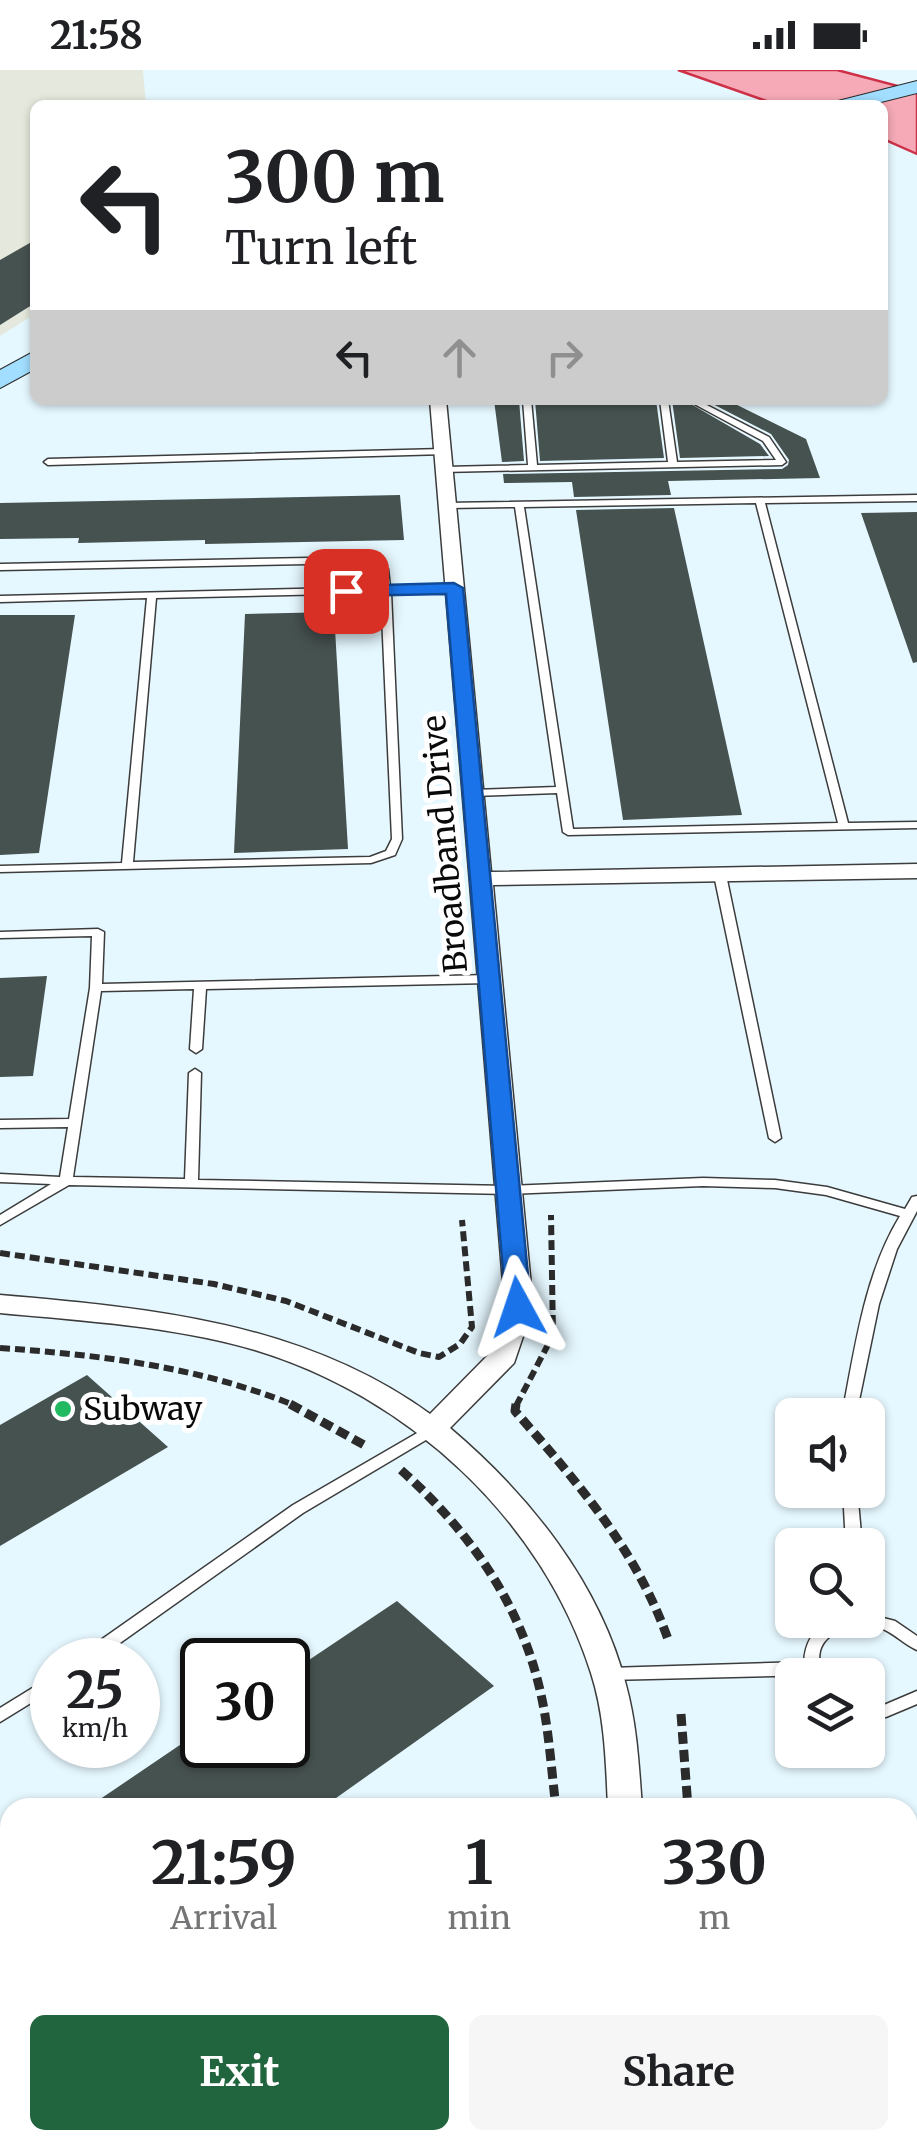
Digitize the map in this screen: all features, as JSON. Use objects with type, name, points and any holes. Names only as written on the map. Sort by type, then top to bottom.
[{"type":"main road","points":[[866,100],[917,88]]},
{"type":"main road","points":[[0,381],[30,361]]},
{"type":"street","name":"Broadband Drive","points":[[431,1430],[504,1356],[518,1307],[438,405]]},
{"type":"street","points":[[480,879],[917,872]]},
{"type":"street","points":[[0,1304],[134,1316],[216,1330],[294,1352],[364,1384],[431,1430],[489,1480],[527,1520],[578,1600],[608,1674],[625,1798]]},
{"type":"lane","points":[[527,405],[533,468]]},
{"type":"lane","points":[[665,405],[673,465]]},
{"type":"lane","points":[[48,462],[444,461],[533,468],[782,462],[766,438],[701,405]]},
{"type":"lane","points":[[448,504],[917,498]]},
{"type":"lane","points":[[760,500],[844,826]]},
{"type":"lane","points":[[520,504],[568,832],[917,825]]},
{"type":"lane","points":[[0,567],[363,560],[385,570],[397,838],[391,854],[371,860],[0,870]]},
{"type":"lane","points":[[0,598],[454,588]]},
{"type":"lane","points":[[127,866],[152,595]]},
{"type":"lane","points":[[473,793],[562,790]]},
{"type":"lane","points":[[720,875],[775,1138]]},
{"type":"lane","points":[[0,936],[98,932],[96,988],[66,1181],[0,1222]]},
{"type":"lane","points":[[96,988],[489,979]]},
{"type":"lane","points":[[196,1049],[200,986]]},
{"type":"lane","points":[[190,1183],[195,1073]]},
{"type":"lane","points":[[0,1124],[76,1123]]},
{"type":"lane","points":[[0,1178],[508,1190],[702,1182],[775,1184],[827,1191],[907,1214]]},
{"type":"lane","points":[[853,1398],[872,1305],[907,1214],[917,1200]]},
{"type":"lane","points":[[115,1638],[298,1509],[431,1430]]},
{"type":"lane","points":[[885,1624],[917,1644]]},
{"type":"lane","points":[[608,1674],[775,1672]]},
{"type":"lane","points":[[0,1716],[30,1696]]},
{"type":"lane","points":[[885,1711],[917,1697]]},
{"type":"path","points":[[551,1215],[555,1330],[548,1356],[515,1400],[515,1411],[602,1512],[656,1598],[669,1642]]},
{"type":"path","points":[[0,1252],[214,1284],[286,1301],[418,1353],[439,1357],[460,1344],[472,1327],[462,1220]]},
{"type":"path","points":[[681,1714],[687,1798]]},
{"type":"shaded area","points":[[0,70],[143,70],[146,100],[30,100],[30,317],[0,336]]},
{"type":"shaded area","points":[[678,70],[837,70],[917,91],[917,154],[888,141],[888,100],[764,100]]},
{"type":"building","points":[[30,243],[30,306],[0,325],[0,260]]},
{"type":"building","points":[[495,405],[519,405],[524,461],[502,462]]},
{"type":"building","points":[[535,405],[657,405],[664,458],[540,461]]},
{"type":"building","points":[[673,405],[693,405],[760,444],[769,456],[680,458]]},
{"type":"building","points":[[715,405],[737,405],[806,439],[820,478],[668,481],[671,495],[574,497],[572,482],[504,483],[503,474],[782,469],[789,460],[771,434]]},
{"type":"building","points":[[400,495],[404,540],[205,544],[205,540],[78,543],[79,538],[0,539],[0,503]]},
{"type":"building","points":[[674,508],[742,815],[623,820],[576,510]]},
{"type":"building","points":[[917,512],[917,662],[913,663],[861,513]]},
{"type":"building","points":[[334,612],[348,849],[234,853],[245,614]]},
{"type":"building","points":[[0,615],[75,615],[39,853],[0,855]]},
{"type":"building","points":[[47,976],[33,1076],[0,1077],[0,978]]},
{"type":"building","points":[[87,1375],[168,1447],[0,1546],[0,1425]]},
{"type":"building","points":[[397,1601],[494,1686],[336,1798],[102,1798],[146,1768],[160,1768],[160,1758],[180,1745],[180,1768],[310,1768],[310,1659]]},
{"type":"place","name":"Subway","points":[[63,1409]]},
{"type":"route","points":[[346,591],[454,588],[518,1307]]}]
